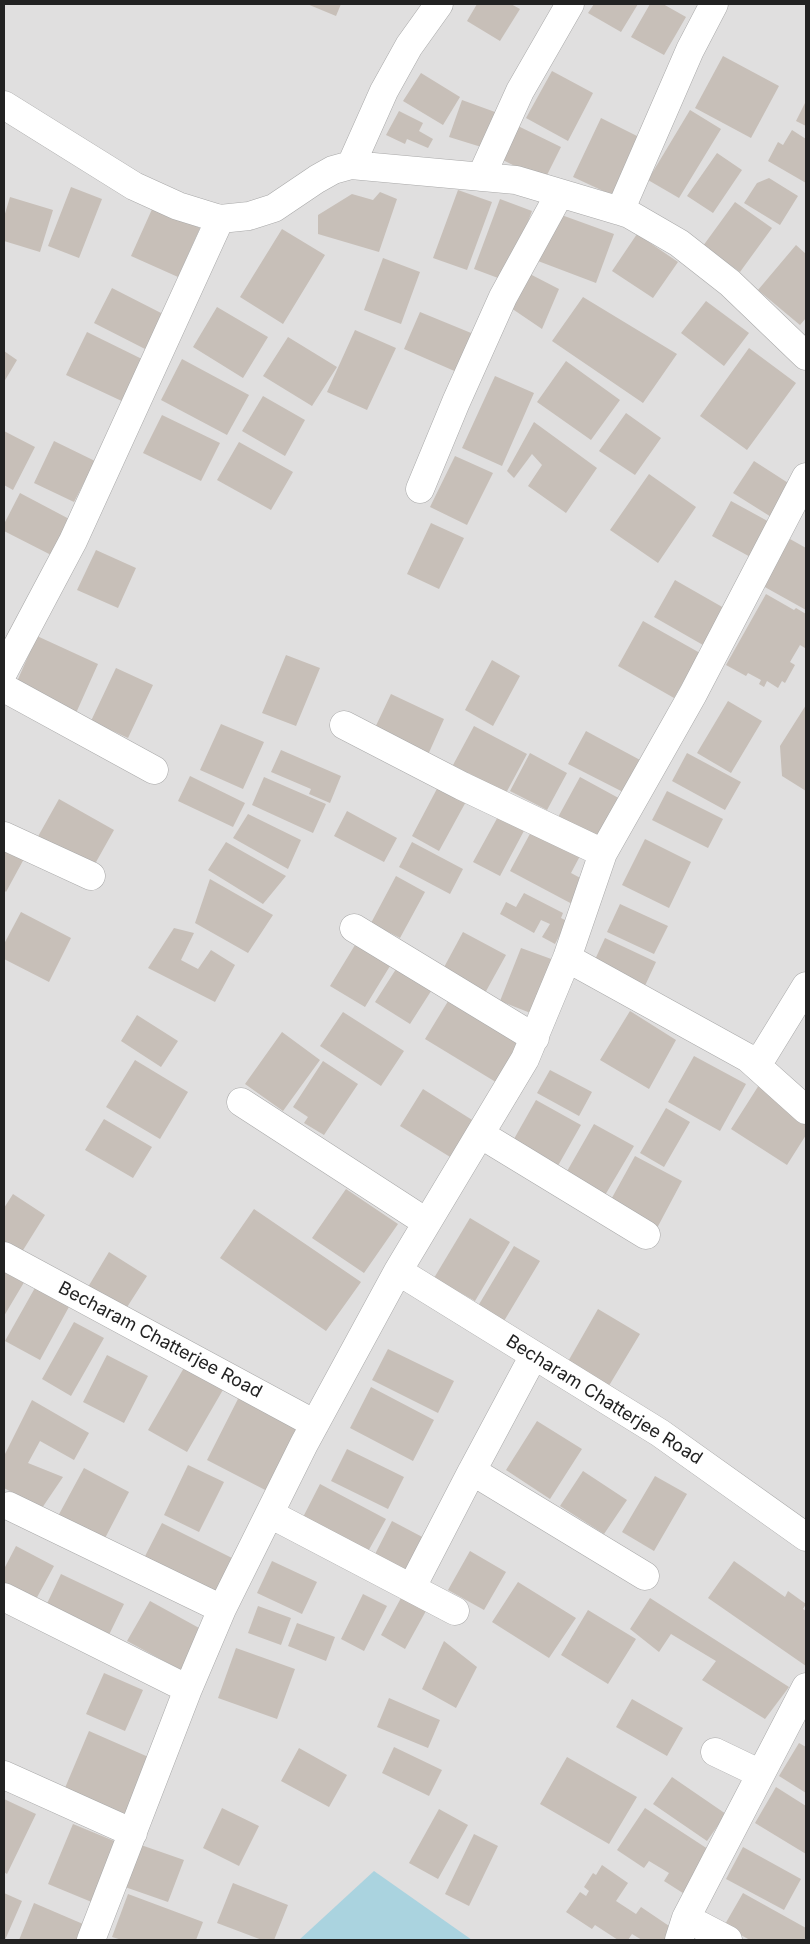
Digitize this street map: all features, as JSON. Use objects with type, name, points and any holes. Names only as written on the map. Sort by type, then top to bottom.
[{"type":"street","points":[[352,165],[384,91],[409,46],[439,4]]},
{"type":"street","points":[[481,177],[520,91],[570,4]]},
{"type":"street","points":[[620,211],[690,50],[714,4]]},
{"type":"street","points":[[4,105],[134,186],[178,206],[220,219],[249,216],[274,208],[317,179],[334,170],[352,165],[516,180],[620,211],[629,214],[679,243],[730,283],[806,356]]},
{"type":"street","points":[[420,489],[503,297],[560,194]]},
{"type":"street","points":[[4,671],[73,541],[220,219]]},
{"type":"street","points":[[91,1940],[188,1689],[222,1609],[310,1434],[402,1263],[526,1059],[568,958],[603,853],[694,694],[806,477]]},
{"type":"street","points":[[4,688],[154,770]]},
{"type":"street","points":[[344,725],[462,786],[603,853]]},
{"type":"street","points":[[4,836],[91,876]]},
{"type":"street","points":[[354,928],[536,1038]]},
{"type":"street","points":[[568,958],[748,1058],[806,1110]]},
{"type":"street","points":[[748,1058],[756,1059],[763,1056],[806,986]]},
{"type":"street","points":[[241,1102],[426,1222]]},
{"type":"street","points":[[480,1134],[646,1235]]},
{"type":"street","name":"Becharam Chatterjee Road","points":[[4,1256],[310,1434]]},
{"type":"street","name":"Becharam Chatterjee Road","points":[[402,1263],[534,1356],[660,1433],[806,1536]]},
{"type":"street","points":[[412,1587],[534,1356]]},
{"type":"street","points":[[472,1471],[645,1576]]},
{"type":"street","points":[[9,1506],[222,1609]]},
{"type":"street","points":[[270,1514],[455,1611]]},
{"type":"street","points":[[4,1598],[188,1689]]},
{"type":"street","points":[[728,1940],[682,1929],[806,1687]]},
{"type":"street","points":[[714,1752],[761,1774]]},
{"type":"street","points":[[4,1775],[133,1833]]},
{"type":"shaded area","points":[[4,4],[806,4],[806,1940],[4,1940]]},
{"type":"water","points":[[374,1871],[472,1940],[299,1940]]},
{"type":"building","points":[[307,4],[341,4],[336,16]]},
{"type":"building","points":[[477,4],[511,4],[520,9],[500,41],[467,21]]},
{"type":"building","points":[[594,4],[638,4],[621,32],[588,13]]},
{"type":"building","points":[[650,4],[663,4],[686,17],[664,55],[631,37]]},
{"type":"building","points":[[723,56],[779,86],[751,138],[695,108]]},
{"type":"building","points":[[552,71],[593,93],[568,141],[526,118]]},
{"type":"building","points":[[421,73],[460,97],[443,125],[403,101]]},
{"type":"building","points":[[462,100],[506,116],[491,150],[449,137]]},
{"type":"building","points":[[806,101],[806,126],[796,121]]},
{"type":"building","points":[[690,110],[721,129],[679,198],[648,180]]},
{"type":"building","points":[[399,111],[423,123],[419,131],[433,139],[428,148],[407,139],[405,144],[386,135]]},
{"type":"building","points":[[601,118],[641,138],[614,196],[573,177]]},
{"type":"building","points":[[518,126],[561,147],[544,181],[501,159]]},
{"type":"building","points":[[792,130],[806,139],[806,183],[768,161],[778,142],[783,145]]},
{"type":"building","points":[[717,153],[742,170],[713,213],[687,196]]},
{"type":"building","points":[[769,178],[798,196],[780,225],[744,203],[757,183]]},
{"type":"building","points":[[71,187],[102,199],[79,258],[48,246]]},
{"type":"building","points":[[458,190],[492,202],[467,270],[433,258]]},
{"type":"building","points":[[380,192],[397,199],[379,252],[318,234],[318,215],[352,194],[373,200]]},
{"type":"building","points":[[10,197],[53,210],[40,252],[4,241],[4,217]]},
{"type":"building","points":[[500,199],[532,211],[506,281],[474,269]]},
{"type":"building","points":[[735,202],[772,228],[740,272],[703,246]]},
{"type":"building","points":[[153,207],[200,228],[178,277],[131,256]]},
{"type":"building","points":[[556,213],[614,234],[596,283],[538,261]]},
{"type":"building","points":[[282,229],[325,255],[283,324],[240,297]]},
{"type":"building","points":[[637,234],[678,262],[653,298],[612,271]]},
{"type":"building","points":[[796,245],[806,254],[806,318],[800,325],[758,290]]},
{"type":"building","points":[[383,258],[420,272],[401,324],[364,310]]},
{"type":"building","points":[[526,272],[559,289],[542,329],[511,308]]},
{"type":"building","points":[[112,288],[163,314],[145,349],[94,323]]},
{"type":"building","points":[[583,297],[677,354],[643,403],[552,341]]},
{"type":"building","points":[[706,301],[749,333],[724,366],[681,333]]},
{"type":"building","points":[[217,307],[268,337],[243,378],[193,347]]},
{"type":"building","points":[[420,312],[476,335],[459,373],[404,349]]},
{"type":"building","points":[[355,330],[396,348],[367,410],[327,392]]},
{"type":"building","points":[[87,332],[146,361],[126,403],[66,375]]},
{"type":"building","points":[[288,337],[337,367],[312,406],[263,376]]},
{"type":"building","points":[[749,348],[796,383],[747,450],[700,416]]},
{"type":"building","points":[[4,351],[17,360],[4,382]]},
{"type":"building","points":[[182,359],[249,395],[227,435],[161,400]]},
{"type":"building","points":[[566,361],[620,400],[591,440],[537,402]]},
{"type":"building","points":[[495,376],[534,393],[502,466],[462,448]]},
{"type":"building","points":[[263,396],[305,420],[285,456],[242,431]]},
{"type":"building","points":[[626,413],[661,438],[635,475],[599,451]]},
{"type":"building","points":[[162,415],[220,443],[201,481],[143,453]]},
{"type":"building","points":[[534,422],[597,468],[566,513],[528,486],[542,465],[532,454],[514,478],[507,471]]},
{"type":"building","points":[[4,431],[35,447],[13,490],[4,485]]},
{"type":"building","points":[[54,441],[95,461],[74,502],[34,483]]},
{"type":"building","points":[[239,442],[293,472],[271,510],[217,480]]},
{"type":"building","points":[[455,456],[493,473],[467,525],[430,507]]},
{"type":"building","points":[[754,461],[796,488],[776,520],[733,493]]},
{"type":"building","points":[[649,474],[696,507],[658,563],[610,530]]},
{"type":"building","points":[[20,493],[73,521],[55,557],[4,531],[4,524]]},
{"type":"building","points":[[731,501],[773,524],[754,559],[712,536]]},
{"type":"building","points":[[431,523],[464,538],[439,589],[407,574]]},
{"type":"building","points":[[790,539],[806,548],[806,610],[763,586]]},
{"type":"building","points":[[96,550],[136,568],[118,608],[77,590]]},
{"type":"building","points":[[675,580],[724,608],[703,645],[654,617]]},
{"type":"building","points":[[766,594],[794,610],[796,608],[806,614],[805,648],[800,645],[790,662],[795,665],[785,683],[782,681],[778,688],[767,681],[764,687],[759,684],[761,680],[748,673],[746,676],[726,665]]},
{"type":"building","points":[[643,621],[700,653],[674,698],[618,666]]},
{"type":"building","points":[[37,636],[98,664],[76,713],[15,686]]},
{"type":"building","points":[[286,655],[320,668],[296,726],[262,713]]},
{"type":"building","points":[[492,660],[520,676],[493,726],[465,710]]},
{"type":"building","points":[[116,668],[153,685],[128,738],[91,721]]},
{"type":"building","points":[[391,694],[444,719],[427,757],[373,732]]},
{"type":"building","points":[[728,701],[762,721],[731,773],[697,753]]},
{"type":"building","points":[[806,705],[806,791],[782,776],[780,746]]},
{"type":"building","points":[[221,724],[264,742],[243,789],[200,770]]},
{"type":"building","points":[[474,726],[527,754],[506,793],[453,765]]},
{"type":"building","points":[[586,731],[642,761],[625,793],[568,764]]},
{"type":"building","points":[[281,750],[341,776],[330,803],[309,794],[311,789],[271,772]]},
{"type":"building","points":[[530,753],[567,773],[547,810],[510,791]]},
{"type":"building","points":[[687,753],[741,782],[725,810],[672,781]]},
{"type":"building","points":[[190,776],[245,803],[233,827],[178,801]]},
{"type":"building","points":[[264,777],[326,804],[313,833],[252,805]]},
{"type":"building","points":[[580,777],[624,801],[602,842],[557,819]]},
{"type":"building","points":[[440,783],[468,798],[439,851],[412,836]]},
{"type":"building","points":[[667,791],[723,819],[708,848],[652,820]]},
{"type":"building","points":[[59,799],[114,830],[91,871],[36,840]]},
{"type":"building","points":[[347,811],[397,838],[384,862],[334,836]]},
{"type":"building","points":[[500,813],[526,827],[500,876],[473,862]]},
{"type":"building","points":[[248,814],[301,840],[288,869],[233,838]]},
{"type":"building","points":[[532,830],[580,856],[571,873],[586,881],[574,905],[510,871]]},
{"type":"building","points":[[645,839],[691,862],[669,908],[622,885]]},
{"type":"building","points":[[226,842],[286,876],[263,904],[208,870]]},
{"type":"building","points":[[412,842],[463,869],[450,894],[399,867]]},
{"type":"building","points":[[4,845],[25,857],[6,892],[4,890]]},
{"type":"building","points":[[396,876],[425,892],[400,938],[371,923]]},
{"type":"building","points":[[210,879],[273,915],[248,953],[195,923]]},
{"type":"building","points":[[524,893],[563,913],[561,918],[567,921],[555,944],[542,937],[550,924],[541,920],[534,933],[500,914],[506,902],[516,907]]},
{"type":"building","points":[[620,904],[668,926],[654,954],[607,932]]},
{"type":"building","points":[[21,912],[71,938],[49,982],[4,959],[4,944]]},
{"type":"building","points":[[174,928],[194,933],[181,960],[198,969],[211,950],[235,965],[215,1002],[148,968]]},
{"type":"building","points":[[463,932],[506,955],[485,993],[442,971]]},
{"type":"building","points":[[605,938],[656,962],[643,990],[592,966]]},
{"type":"building","points":[[355,945],[390,966],[365,1007],[330,986]]},
{"type":"building","points":[[521,948],[554,960],[533,1014],[500,1001]]},
{"type":"building","points":[[398,966],[433,988],[410,1024],[375,1002]]},
{"type":"building","points":[[450,998],[524,1043],[499,1084],[425,1039]]},
{"type":"building","points":[[630,1011],[676,1040],[649,1089],[600,1060]]},
{"type":"building","points":[[343,1012],[404,1051],[381,1086],[320,1046]]},
{"type":"building","points":[[137,1015],[178,1041],[161,1067],[121,1041]]},
{"type":"building","points":[[282,1032],[320,1060],[283,1111],[245,1084]]},
{"type":"building","points":[[694,1056],[746,1084],[720,1131],[668,1102]]},
{"type":"building","points":[[135,1060],[188,1092],[160,1139],[106,1107]]},
{"type":"building","points":[[323,1061],[358,1084],[324,1135],[304,1123],[308,1117],[293,1107]]},
{"type":"building","points":[[550,1070],[592,1092],[579,1116],[537,1093]]},
{"type":"building","points":[[759,1085],[806,1116],[806,1135],[787,1165],[731,1129]]},
{"type":"building","points":[[423,1089],[477,1123],[455,1160],[400,1126]]},
{"type":"building","points":[[536,1100],[581,1125],[555,1171],[510,1146]]},
{"type":"building","points":[[666,1108],[690,1122],[664,1167],[640,1153]]},
{"type":"building","points":[[104,1119],[152,1147],[133,1178],[85,1150]]},
{"type":"building","points":[[594,1124],[634,1146],[601,1202],[562,1180]]},
{"type":"building","points":[[635,1156],[682,1181],[656,1230],[608,1205]]},
{"type":"building","points":[[346,1189],[398,1224],[364,1273],[312,1238]]},
{"type":"building","points":[[13,1194],[45,1215],[20,1255],[4,1244],[4,1208]]},
{"type":"building","points":[[254,1209],[361,1282],[326,1331],[220,1258]]},
{"type":"building","points":[[470,1218],[510,1242],[475,1301],[434,1278]]},
{"type":"building","points":[[514,1246],[540,1261],[504,1321],[478,1306]]},
{"type":"building","points":[[109,1252],[147,1276],[122,1315],[85,1292]]},
{"type":"building","points":[[4,1266],[26,1279],[4,1316]]},
{"type":"building","points":[[36,1286],[70,1305],[40,1360],[5,1341]]},
{"type":"building","points":[[598,1309],[640,1334],[607,1389],[566,1365]]},
{"type":"building","points":[[74,1322],[104,1338],[71,1396],[42,1379]]},
{"type":"building","points":[[388,1349],[454,1381],[438,1413],[372,1380]]},
{"type":"building","points":[[107,1355],[148,1376],[124,1423],[83,1402]]},
{"type":"building","points":[[185,1366],[224,1388],[187,1452],[148,1430]]},
{"type":"building","points":[[371,1387],[434,1420],[413,1461],[350,1428]]},
{"type":"building","points":[[241,1393],[305,1425],[271,1493],[207,1460]]},
{"type":"building","points":[[32,1400],[89,1433],[74,1460],[40,1441],[28,1463],[63,1477],[42,1508],[4,1488],[4,1456]]},
{"type":"building","points":[[537,1421],[582,1449],[550,1499],[506,1470]]},
{"type":"building","points":[[347,1449],[404,1477],[388,1509],[331,1481]]},
{"type":"building","points":[[188,1465],[224,1482],[199,1532],[164,1515]]},
{"type":"building","points":[[84,1468],[129,1492],[103,1542],[57,1518]]},
{"type":"building","points":[[583,1471],[627,1500],[604,1534],[560,1506]]},
{"type":"building","points":[[655,1476],[687,1494],[654,1551],[622,1532]]},
{"type":"building","points":[[320,1484],[386,1519],[365,1557],[300,1523]]},
{"type":"building","points":[[392,1521],[428,1540],[408,1577],[373,1558]]},
{"type":"building","points":[[162,1523],[242,1563],[221,1603],[141,1564]]},
{"type":"building","points":[[16,1546],[54,1566],[35,1601],[4,1585],[4,1569]]},
{"type":"building","points":[[470,1551],[506,1572],[484,1610],[448,1590]]},
{"type":"building","points":[[272,1561],[317,1582],[302,1614],[257,1593]]},
{"type":"building","points":[[734,1561],[785,1597],[788,1591],[806,1604],[803,1609],[806,1611],[806,1666],[708,1598]]},
{"type":"building","points":[[61,1574],[124,1604],[106,1641],[43,1612]]},
{"type":"building","points":[[518,1582],[576,1618],[549,1658],[492,1622]]},
{"type":"building","points":[[363,1594],[387,1606],[364,1651],[341,1639]]},
{"type":"building","points":[[401,1598],[426,1611],[405,1649],[381,1635]]},
{"type":"building","points":[[650,1598],[789,1687],[765,1719],[702,1680],[716,1661],[671,1634],[659,1652],[630,1629]]},
{"type":"building","points":[[150,1601],[210,1634],[188,1674],[127,1641]]},
{"type":"building","points":[[258,1606],[291,1618],[281,1645],[248,1633]]},
{"type":"building","points":[[588,1610],[636,1639],[608,1684],[561,1655]]},
{"type":"building","points":[[297,1623],[335,1637],[326,1661],[288,1646]]},
{"type":"building","points":[[444,1641],[477,1667],[456,1708],[422,1689]]},
{"type":"building","points":[[236,1648],[295,1669],[277,1719],[218,1698]]},
{"type":"building","points":[[104,1673],[143,1690],[125,1731],[86,1714]]},
{"type":"building","points":[[389,1698],[440,1720],[428,1748],[377,1727]]},
{"type":"building","points":[[632,1699],[683,1728],[667,1756],[616,1727]]},
{"type":"building","points":[[89,1731],[153,1759],[126,1822],[62,1795]]},
{"type":"building","points":[[799,1743],[806,1747],[806,1793],[779,1776]]},
{"type":"building","points":[[394,1747],[442,1770],[429,1796],[382,1773]]},
{"type":"building","points":[[299,1748],[347,1775],[329,1807],[281,1781]]},
{"type":"building","points":[[567,1757],[637,1797],[609,1844],[540,1804]]},
{"type":"building","points":[[672,1777],[726,1814],[707,1841],[653,1804]]},
{"type":"building","points":[[776,1787],[806,1806],[806,1854],[755,1823]]},
{"type":"building","points":[[4,1799],[36,1814],[7,1874],[4,1872]]},
{"type":"building","points":[[222,1808],[259,1826],[239,1866],[203,1848]]},
{"type":"building","points":[[645,1808],[714,1853],[686,1895],[664,1881],[669,1873],[649,1861],[644,1868],[617,1850]]},
{"type":"building","points":[[439,1809],[468,1825],[438,1879],[409,1863]]},
{"type":"building","points":[[73,1824],[119,1843],[94,1903],[48,1884]]},
{"type":"building","points":[[474,1834],[498,1846],[469,1906],[445,1894]]},
{"type":"building","points":[[141,1845],[184,1860],[168,1902],[125,1887]]},
{"type":"building","points":[[743,1847],[801,1879],[784,1910],[726,1879]]},
{"type":"building","points":[[602,1865],[628,1883],[616,1901],[636,1914],[641,1907],[675,1930],[668,1940],[642,1940],[632,1934],[628,1940],[618,1940],[595,1925],[592,1929],[566,1912],[580,1892],[586,1896],[589,1891],[584,1887],[593,1873],[596,1875]]},
{"type":"building","points":[[233,1883],[288,1905],[274,1940],[262,1940],[217,1923]]},
{"type":"building","points":[[4,1893],[22,1901],[5,1940],[4,1940]]},
{"type":"building","points":[[743,1893],[806,1928],[806,1940],[750,1940],[724,1926]]},
{"type":"building","points":[[128,1894],[203,1922],[196,1940],[122,1940],[112,1937]]},
{"type":"building","points":[[34,1903],[90,1927],[84,1940],[19,1940]]}]
